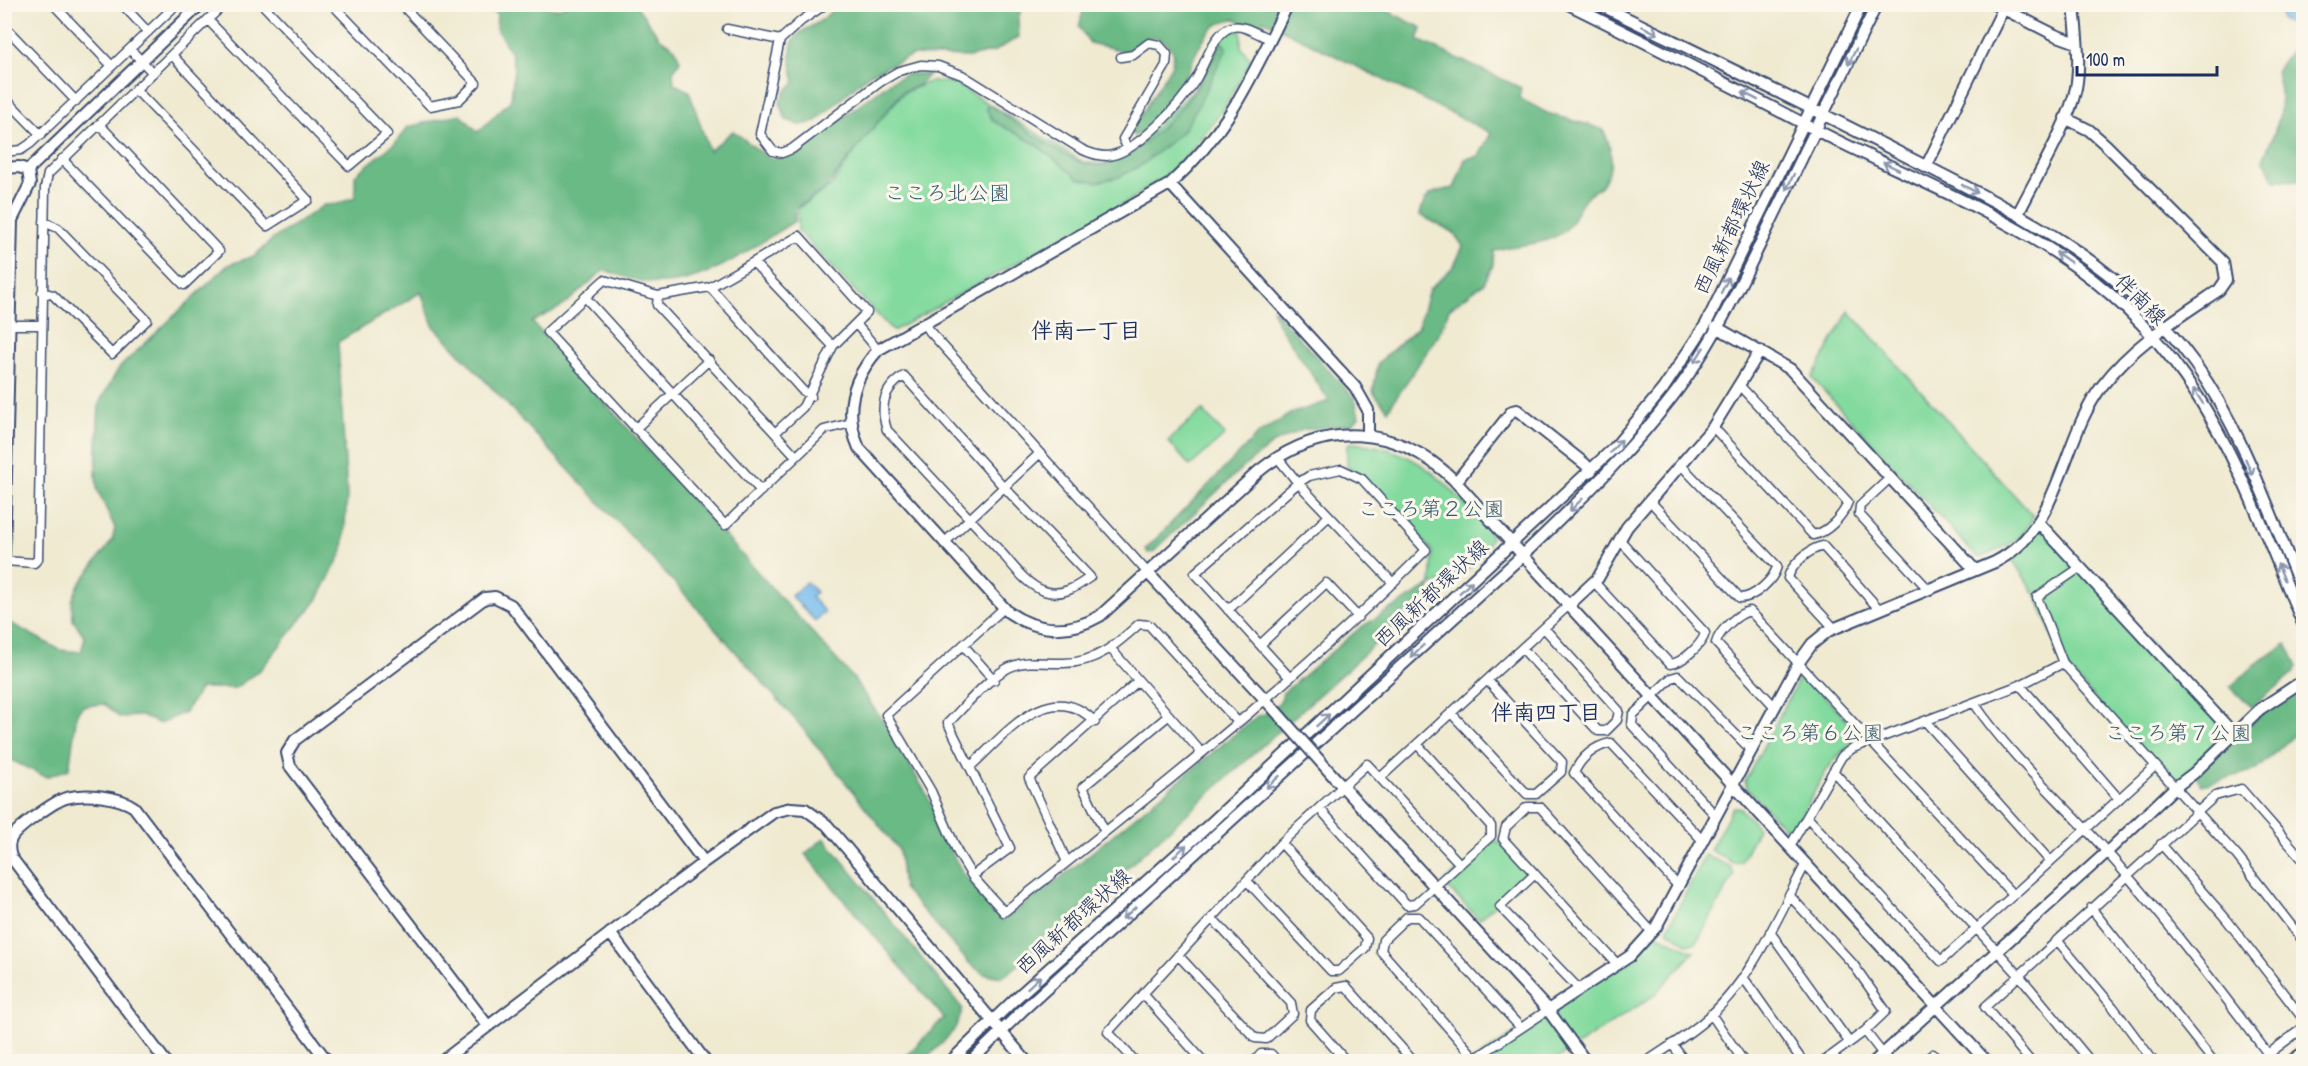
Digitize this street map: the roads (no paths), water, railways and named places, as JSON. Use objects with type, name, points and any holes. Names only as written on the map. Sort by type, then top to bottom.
[{"type":"street","points":[[53,4],[112,66]]},
{"type":"street","points":[[122,4],[148,32]]},
{"type":"street","points":[[4,152],[21,150],[41,135],[177,4]]},
{"type":"street","points":[[28,170],[201,4]]},
{"type":"street","points":[[28,170],[30,184],[12,219],[6,366],[4,559],[34,563],[38,559],[41,325],[48,174],[224,4]]},
{"type":"street","points":[[208,20],[349,166],[387,135],[262,4]]},
{"type":"street","points":[[332,4],[430,106],[459,100],[476,83],[401,4]]},
{"type":"street","points":[[826,4],[801,21],[780,40],[760,134],[773,151],[782,153],[792,149],[880,82],[899,71],[921,65],[938,66],[962,75],[1081,149],[1095,155],[1109,156],[1127,147],[1159,125],[1184,97],[1217,39],[1226,29],[1239,26],[1270,39]]},
{"type":"street","points":[[1288,4],[1237,104],[1221,130],[1200,156],[1170,184],[878,350],[865,365],[854,388],[850,423],[859,448],[868,461],[1004,608],[1017,618],[1037,627],[1070,628],[1100,616],[1277,457],[1317,439],[1350,435],[1368,436],[1414,450],[1429,458],[1456,482],[1987,1062]]},
{"type":"street","name":"伴南線","points":[[1568,4],[1816,130],[2013,225],[2086,274],[2152,336],[2183,374],[2228,447],[2304,626]]},
{"type":"street","name":"伴南線","points":[[1598,4],[1811,108],[2019,214],[2072,246],[2108,272],[2135,296],[2194,363],[2224,411],[2304,595]]},
{"type":"street","name":"西風新都環状線","points":[[950,1062],[1513,544],[1615,447],[1663,389],[1706,324],[1862,4]]},
{"type":"street","name":"西風新都環状線","points":[[970,1062],[1000,1031],[1523,555],[1602,480],[1628,451],[1674,395],[1716,327],[1824,115],[1877,4]]},
{"type":"street","points":[[2019,214],[2065,118],[2076,88],[2077,43],[2074,4]]},
{"type":"street","points":[[1926,166],[1998,7],[2055,35],[2077,43]]},
{"type":"street","points":[[4,26],[76,101]]},
{"type":"street","points":[[727,29],[780,40]]},
{"type":"street","points":[[1121,57],[1133,55],[1149,43],[1162,47],[1167,54],[1166,65],[1123,139],[1127,147]]},
{"type":"street","points":[[130,49],[153,73]]},
{"type":"street","points":[[135,90],[267,226],[308,200],[172,55]]},
{"type":"street","points":[[4,97],[41,135]]},
{"type":"street","points":[[1521,1028],[1419,916],[1407,917],[1383,940],[1381,951],[1473,1060],[1618,965],[1653,932],[1799,662],[1812,644],[1834,628],[1975,570],[2016,549],[2039,523],[2090,405],[2117,368],[2152,336],[2219,290],[2226,280],[2223,262],[2106,145],[2089,130],[2065,118]]},
{"type":"street","points":[[62,159],[184,285],[219,251],[99,124]]},
{"type":"street","points":[[4,168],[19,167],[28,170]]},
{"type":"street","points":[[1170,184],[1355,387],[1368,410],[1368,436]]},
{"type":"street","points":[[42,292],[53,295],[112,354],[147,320],[58,228],[44,222]]},
{"type":"street","points":[[775,433],[803,407],[811,396],[833,346],[867,312],[799,236],[710,287],[658,296],[604,280],[547,332],[725,525],[824,430],[850,423]]},
{"type":"street","points":[[754,263],[833,346]]},
{"type":"street","points":[[710,287],[786,373],[811,396]]},
{"type":"street","points":[[658,296],[657,304],[796,456]]},
{"type":"street","points":[[585,297],[761,491]]},
{"type":"street","points":[[856,324],[878,350]]},
{"type":"street","points":[[9,325],[41,325]]},
{"type":"street","points":[[924,325],[1038,454],[1548,1010],[1586,1062]]},
{"type":"street","points":[[1716,327],[1790,369],[1975,570]]},
{"type":"street","points":[[1380,778],[1594,582],[1604,569],[1619,539],[1713,427],[1760,351]]},
{"type":"street","points":[[635,429],[709,360]]},
{"type":"street","points":[[904,376],[1003,486],[1090,577],[1077,588],[1061,593],[1044,591],[1029,582],[887,430],[882,413],[884,396],[895,381],[904,376]]},
{"type":"street","points":[[1713,427],[1813,535],[1822,533],[1845,510],[1848,502],[1740,386]]},
{"type":"street","points":[[1456,482],[1512,411],[1517,410],[1591,471]]},
{"type":"street","points":[[944,543],[1038,454]]},
{"type":"street","points":[[1277,457],[1298,483],[1394,583]]},
{"type":"street","points":[[1650,501],[1740,598],[1749,598],[1775,575],[1778,566],[1681,465]]},
{"type":"street","points":[[1004,608],[886,715],[916,763],[958,853],[972,876],[1004,912],[1105,832],[1237,721],[1268,703],[1290,678],[1358,617],[1426,550],[1362,479],[1341,468],[1309,476],[1298,483],[1195,573],[1290,678]]},
{"type":"street","points":[[1890,478],[1860,506],[1859,514],[1928,589]]},
{"type":"street","points":[[1228,610],[1329,516]]},
{"type":"street","points":[[2039,523],[2234,734]]},
{"type":"street","points":[[1594,582],[1670,664],[1677,664],[1703,640],[1705,633],[1619,539]]},
{"type":"street","points":[[1834,628],[1788,578],[1790,570],[1815,548],[1823,546],[1879,609]]},
{"type":"street","points":[[2081,567],[2037,597],[2063,663],[2237,856],[2304,942]]},
{"type":"street","points":[[1261,644],[1326,584],[1358,617]]},
{"type":"street","points":[[488,1026],[286,760],[289,746],[305,732],[485,598],[495,597],[511,605],[704,862]]},
{"type":"street","points":[[1775,707],[1716,643],[1718,635],[1743,612],[1750,611],[1799,662],[2013,895]]},
{"type":"street","points":[[972,876],[1010,848],[948,723],[1007,668],[1026,662],[1066,664],[1087,660],[1111,650],[1139,624],[1149,626],[1237,721]]},
{"type":"street","points":[[1522,648],[1598,731],[1606,731],[1617,720],[1619,711],[1544,628]]},
{"type":"street","points":[[964,646],[994,680]]},
{"type":"street","points":[[1111,650],[1201,752]]},
{"type":"street","points":[[1790,846],[1842,756],[1869,740],[1926,722],[2020,685],[2063,663]]},
{"type":"street","points":[[1716,816],[1632,724],[1633,714],[1671,678],[1679,676],[1752,751]]},
{"type":"street","points":[[1451,713],[1527,794],[1536,794],[1561,772],[1562,762],[1487,680]]},
{"type":"street","points":[[1874,1062],[1886,1058],[1936,1006],[2107,852],[2174,788],[2194,773],[2260,709],[2304,680]]},
{"type":"street","points":[[1067,862],[1029,778],[1095,722],[1138,681]]},
{"type":"street","points":[[2020,685],[2119,799]]},
{"type":"street","points":[[1974,703],[2107,852],[2194,956],[2268,1054]]},
{"type":"street","points":[[971,766],[1029,713],[1041,706],[1055,704],[1072,708],[1088,715],[1095,722]]},
{"type":"street","points":[[1105,832],[1083,788],[1168,716]]},
{"type":"street","points":[[1926,722],[2050,861]]},
{"type":"street","points":[[1679,887],[1575,773],[1578,764],[1599,745],[1611,743],[1703,841]]},
{"type":"street","points":[[1319,808],[1407,905],[1416,904],[1491,836],[1491,826],[1417,744]]},
{"type":"street","points":[[1136,1062],[1108,1032],[1281,843],[1319,808],[1338,782],[1367,764],[1460,864]]},
{"type":"street","points":[[1808,817],[1941,961],[2154,766]]},
{"type":"street","points":[[1833,771],[1997,950],[2091,1062]]},
{"type":"street","points":[[2031,1062],[1984,1007],[2215,796],[2241,789],[2304,861]]},
{"type":"street","points":[[166,1062],[11,857],[9,845],[14,833],[64,799],[112,799],[125,801],[134,807],[328,1062]]},
{"type":"street","points":[[1618,965],[1503,839],[1506,827],[1527,807],[1540,807],[1653,932]]},
{"type":"street","points":[[441,1062],[704,862],[774,812],[791,808],[805,809],[816,815],[1027,1062]]},
{"type":"street","points":[[1247,881],[1331,971],[1339,971],[1365,948],[1367,938],[1281,843]]},
{"type":"street","points":[[2162,843],[2227,920],[2304,1020]]},
{"type":"street","points":[[1646,1062],[1711,1014],[1743,978],[1806,864]]},
{"type":"street","points":[[1535,874],[1500,907],[1580,990]]},
{"type":"street","points":[[1789,894],[1853,964],[1886,1011],[1865,1031],[1823,1062]]},
{"type":"street","points":[[2091,908],[2214,1062]]},
{"type":"street","points":[[1178,955],[1255,1038],[1266,1039],[1293,1014],[1291,1003],[1212,918]]},
{"type":"street","points":[[1770,932],[1850,1042]]},
{"type":"street","points":[[610,933],[706,1062]]},
{"type":"street","points":[[2057,940],[2113,1007],[2154,1062]]},
{"type":"street","points":[[1743,978],[1803,1062]]},
{"type":"street","points":[[1347,1062],[1310,1020],[1311,1010],[1336,988],[1346,986],[1414,1062]]},
{"type":"street","points":[[1143,994],[1204,1062]]},
{"type":"street","points":[[1711,1014],[1744,1062]]},
{"type":"street","points":[[2258,1062],[2304,1028]]},
{"type":"street","points":[[1865,1031],[1886,1058]]},
{"type":"street","points":[[1672,1044],[1685,1062]]},
{"type":"street","points":[[2290,1062],[2304,1052]]},
{"type":"street","points":[[1254,1062],[1262,1054],[1271,1054],[1278,1062]]},
{"type":"street","points":[[1923,1062],[1933,1054],[1940,1062]]},
{"type":"water","points":[[2279,5],[2303,5],[2303,13],[2294,26],[2282,20]]},
{"type":"water","points":[[806,582],[816,592],[811,597],[825,612],[815,621],[791,596]]},
{"type":"district","name":"伴南一丁目","points":[[1086,330]]},
{"type":"district","name":"伴南四丁目","points":[[1546,712]]},
{"type":"park label","name":"こころ北公園","points":[[947,192]]},
{"type":"park label","name":"こころ第２公園","points":[[1431,508]]},
{"type":"park label","name":"こころ第６公園","points":[[1810,732]]},
{"type":"park label","name":"こころ第７公園","points":[[2178,732]]}]
